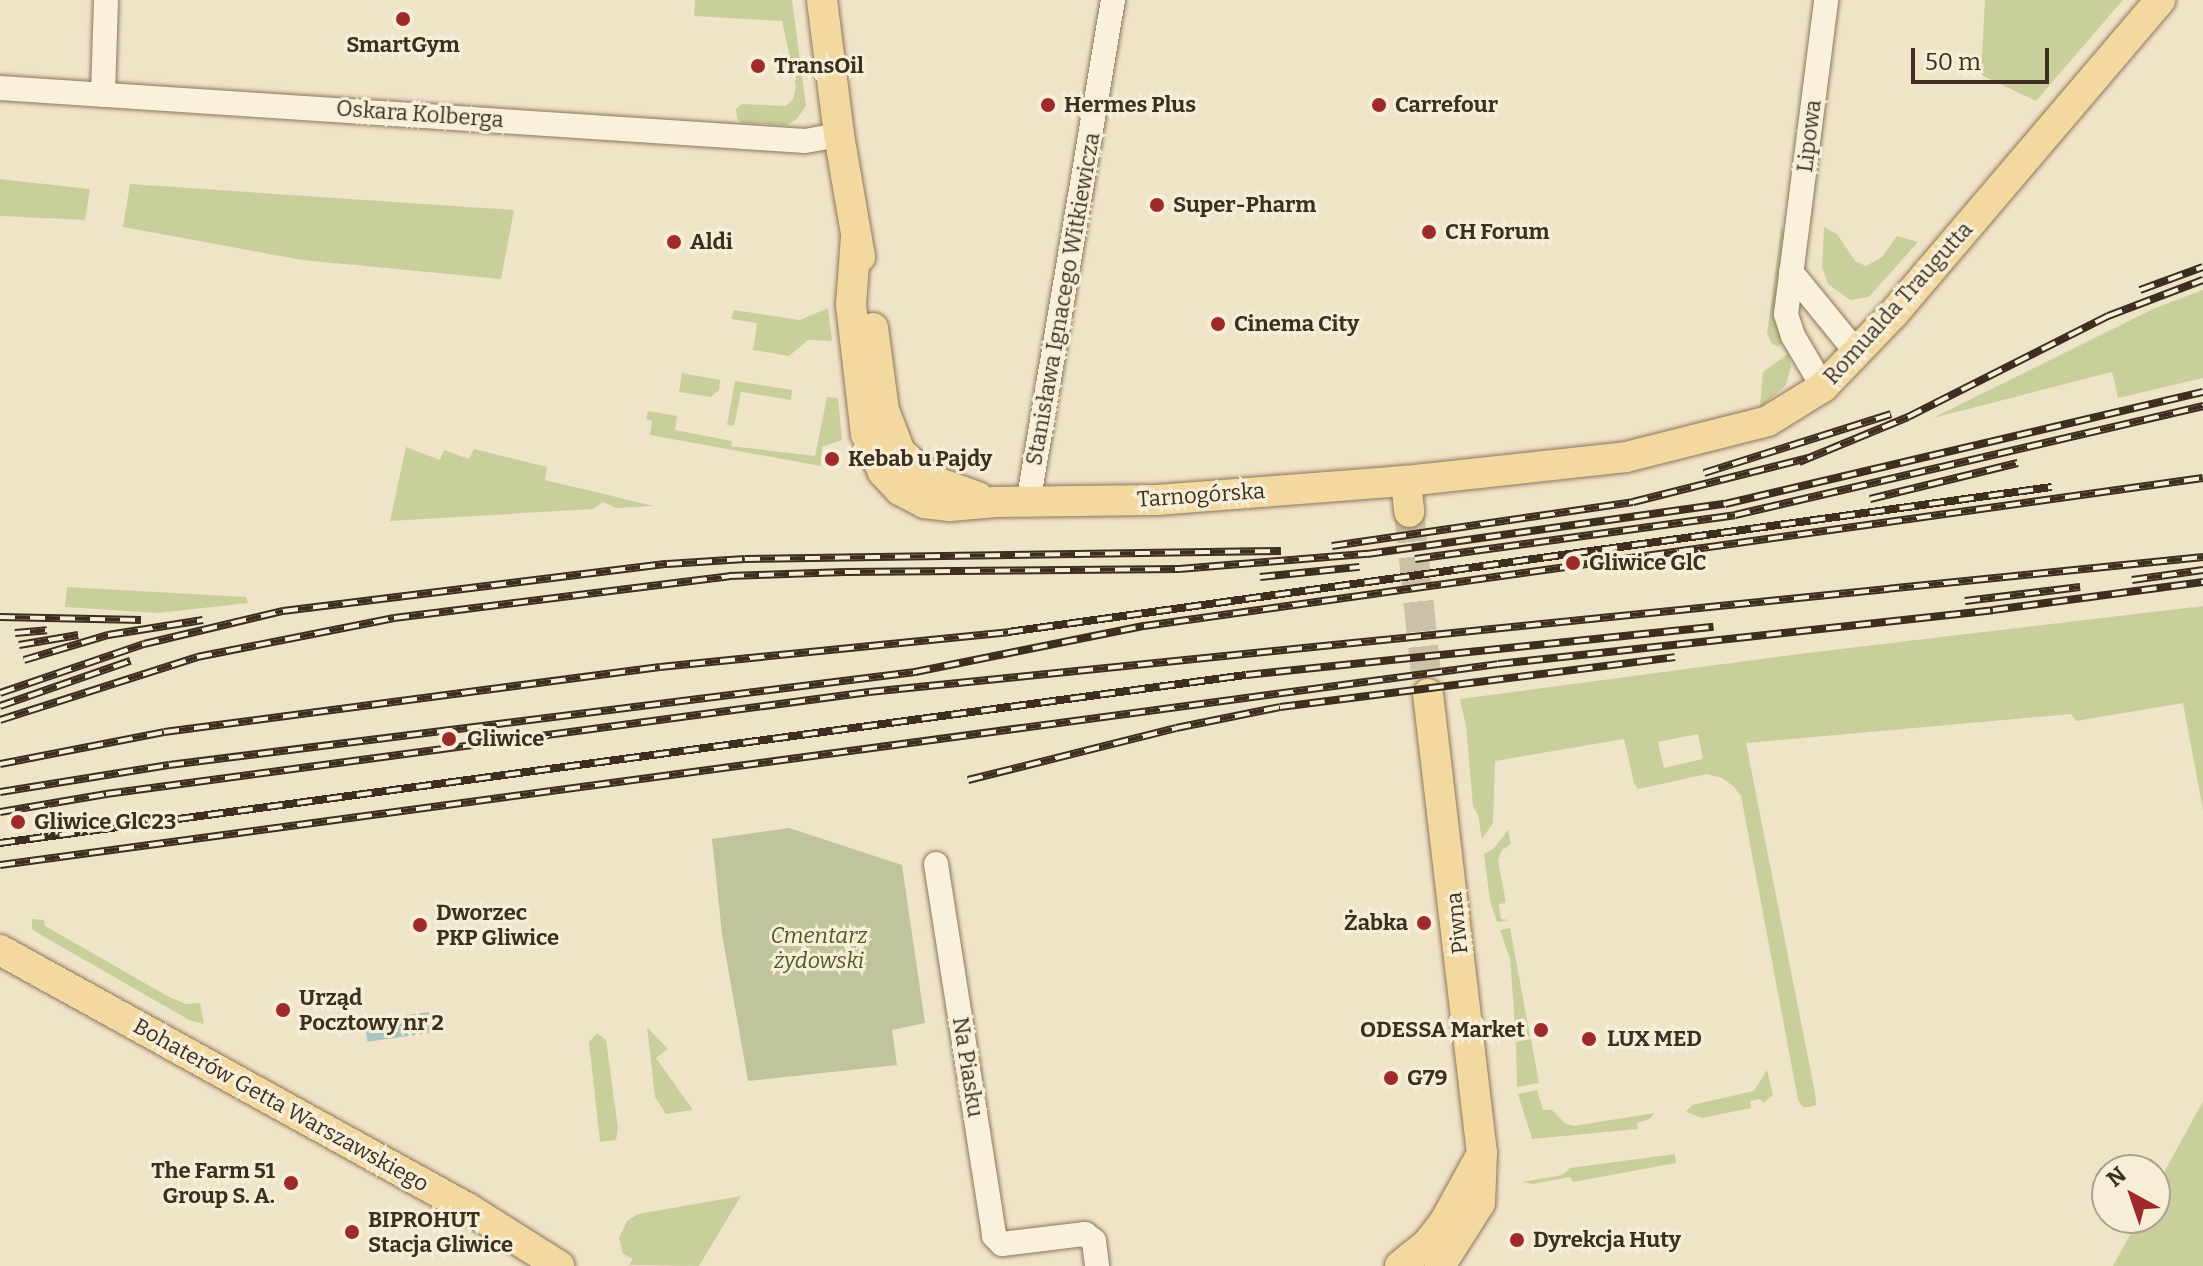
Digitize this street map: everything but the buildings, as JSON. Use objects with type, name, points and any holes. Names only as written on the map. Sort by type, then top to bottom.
[{"type":"main road","name":"Tarnogórska","points":[[822,0],[839,135],[884,410],[900,452],[931,480],[996,502],[1028,504],[1157,500],[1406,481]]},
{"type":"main road","name":"Romualda Traugutta","points":[[1406,481],[1590,463],[1700,441],[1768,421],[1806,400],[1857,353],[2160,0]]},
{"type":"main road","points":[[1406,481],[1409,512]]},
{"type":"main road","name":"Piwna","points":[[1428,694],[1482,1152],[1480,1203],[1440,1266]]},
{"type":"main road","name":"Bohaterów Getta Warszawskiego","points":[[0,950],[457,1202],[553,1264]]},
{"type":"main road","points":[[1400,1266],[1428,1243],[1445,1221],[1482,1152]]},
{"type":"street","points":[[103,95],[106,0]]},
{"type":"street","name":"Stanisława Ignacego Witkiewicza","points":[[1028,504],[1113,0]]},
{"type":"street","name":"Lipowa","points":[[1823,387],[1793,336],[1786,314],[1826,0]]},
{"type":"street","name":"Oskara Kolberga","points":[[0,88],[790,140],[839,135]]},
{"type":"street","points":[[1791,272],[1857,353]]},
{"type":"street","name":"Na Piasku","points":[[936,864],[999,1255]]},
{"type":"street","points":[[999,1255],[1085,1234],[1094,1241],[1097,1266]]},
{"type":"green space","points":[[695,0],[792,0],[806,106],[797,119],[787,125],[741,123],[737,118],[736,109],[742,104],[786,106],[793,99],[796,86],[782,21],[694,16]]},
{"type":"green space","points":[[1985,0],[2123,0],[2036,101],[1981,75]]},
{"type":"green space","points":[[0,179],[90,189],[85,220],[0,216]]},
{"type":"green space","points":[[130,184],[514,210],[501,279],[302,260],[123,227]]},
{"type":"green space","points":[[1781,227],[1786,235],[1785,342],[1778,346],[1772,344],[1767,334]]},
{"type":"green space","points":[[1824,227],[1837,234],[1855,261],[1866,266],[1882,257],[1897,236],[1918,242],[1869,297],[1850,300],[1828,284],[1822,267]]},
{"type":"green space","points":[[2203,290],[2203,378],[2118,398],[2112,372],[1933,418],[2155,308]]},
{"type":"green space","points":[[828,308],[832,341],[808,340],[789,356],[753,350],[757,323],[731,319],[734,310],[800,320]]},
{"type":"green space","points":[[1789,353],[1791,367],[1786,385],[1760,408],[1763,372]]},
{"type":"green space","points":[[682,373],[720,380],[719,390],[711,397],[679,392]]},
{"type":"green space","points":[[735,381],[792,390],[791,400],[741,392],[734,426],[727,425]]},
{"type":"green space","points":[[827,397],[838,398],[842,440],[822,447],[821,466],[650,435],[652,421],[646,419],[648,411],[677,416],[675,430],[732,441],[731,446],[815,456]]},
{"type":"green space","points":[[406,447],[440,460],[444,450],[469,459],[474,449],[547,467],[545,480],[654,506],[616,508],[603,502],[593,509],[390,521]]},
{"type":"green space","points":[[67,587],[246,597],[248,603],[158,613],[65,607]]},
{"type":"green space","points":[[2203,606],[2203,810],[2183,703],[2076,721],[2071,714],[1746,743],[1815,1093],[1816,1105],[1803,1107],[1798,1100],[1741,796],[1733,786],[1722,778],[1707,774],[1638,789],[1624,739],[1495,761],[1493,823],[1482,839],[1478,815],[1473,806],[1466,726],[1460,699],[1807,653]],"holes":[[[1698,734],[1703,759],[1664,768],[1658,742]]]},
{"type":"green space","name":"Cmentarz żydowski","points":[[789,828],[902,865],[925,1023],[892,1030],[897,1065],[748,1081],[722,934],[712,839]]},
{"type":"green space","points":[[1508,830],[1511,844],[1502,850],[1498,860],[1506,903],[1499,904],[1501,919],[1509,920],[1497,922],[1490,901],[1484,854],[1493,849]]},
{"type":"green space","points":[[32,919],[44,920],[45,926],[169,997],[186,1004],[200,1003],[204,1024],[189,1020],[41,935],[32,929]]},
{"type":"green space","points":[[1510,928],[1530,1036],[1516,1038],[1510,959],[1500,930]]},
{"type":"green space","points":[[647,1027],[668,1049],[656,1058],[693,1110],[666,1114],[655,1097]]},
{"type":"green space","points":[[597,1033],[606,1040],[618,1128],[616,1140],[600,1142],[589,1042]]},
{"type":"green space","points":[[1531,1039],[1539,1083],[1517,1087],[1516,1042]]},
{"type":"green space","points":[[1767,1070],[1773,1095],[1763,1103],[1760,1099],[1750,1101],[1751,1108],[1702,1118],[1686,1112],[1692,1105],[1754,1091]]},
{"type":"green space","points":[[1537,1090],[1543,1110],[1552,1110],[1566,1124],[1574,1126],[1654,1113],[1650,1119],[1637,1123],[1638,1129],[1532,1139],[1518,1094]]},
{"type":"green space","points":[[2203,1101],[2203,1266],[2113,1266],[2130,1234],[2171,1234],[2171,1160]]},
{"type":"green space","points":[[1675,1154],[1676,1163],[1573,1182],[1570,1177],[1533,1184],[1522,1182],[1562,1175],[1570,1168]]},
{"type":"green space","points":[[741,1196],[699,1266],[629,1265],[633,1259],[623,1254],[619,1238],[627,1221],[638,1214]]},
{"type":"water","points":[[429,1012],[432,1033],[368,1042],[365,1021]]},
{"type":"tunnel","points":[[1409,512],[1428,694]]},
{"type":"railway","points":[[2140,290],[2203,267]]},
{"type":"railway","points":[[1799,462],[1908,417],[2108,316],[2203,280]]},
{"type":"railway","points":[[0,720],[197,657],[394,618],[729,576],[1179,569],[1367,554],[1725,504],[2203,392]]},
{"type":"railway","points":[[1415,559],[1735,515],[2203,406]]},
{"type":"railway","points":[[1704,473],[1891,414]]},
{"type":"railway","points":[[1332,546],[1633,502],[1808,458]]},
{"type":"railway","points":[[1870,499],[2018,463]]},
{"type":"railway","points":[[0,792],[169,765],[915,672],[1144,626],[2203,478]]},
{"type":"railway","points":[[0,764],[164,732],[660,667],[1008,632],[2052,487]]},
{"type":"railway","points":[[0,693],[144,644],[283,611],[667,564],[745,559],[1281,551]]},
{"type":"railway","points":[[0,812],[106,794],[869,692],[2203,557]]},
{"type":"railway","points":[[1260,577],[1359,567]]},
{"type":"railway","points":[[2132,580],[2203,570]]},
{"type":"railway","points":[[0,865],[1498,664],[1993,610],[2203,582]]},
{"type":"railway","points":[[1965,601],[2080,587]]},
{"type":"railway","points":[[0,617],[141,620]]},
{"type":"railway","points":[[24,660],[108,635],[203,620]]},
{"type":"railway","points":[[0,843],[1246,675],[1714,627]]},
{"type":"railway","points":[[15,633],[47,630]]},
{"type":"railway","points":[[19,645],[78,635]]},
{"type":"railway","points":[[968,780],[1176,728],[1280,707],[1675,657]]},
{"type":"railway","points":[[0,706],[130,661]]},
{"type":"place","name":"SmartGym","points":[[403,19]]},
{"type":"place","name":"TransOil","points":[[758,66]]},
{"type":"place","name":"Hermes Plus","points":[[1048,105]]},
{"type":"place","name":"Carrefour","points":[[1379,105]]},
{"type":"place","name":"Super-Pharm","points":[[1157,205]]},
{"type":"place","name":"CH Forum","points":[[1429,232]]},
{"type":"place","name":"Aldi","points":[[674,242]]},
{"type":"place","name":"Cinema City","points":[[1218,324]]},
{"type":"place","name":"Kebab u Pajdy","points":[[832,459]]},
{"type":"place","name":"Gliwice GlC","points":[[1573,563]]},
{"type":"place","name":"Gliwice","points":[[449,739]]},
{"type":"place","name":"Gliwice GlC23","points":[[18,822]]},
{"type":"place","name":"Żabka","points":[[1424,923]]},
{"type":"place","name":"Dworzec PKP Gliwice","points":[[420,925]]},
{"type":"place","name":"Urząd Pocztowy nr 2","points":[[283,1010]]},
{"type":"place","name":"ODESSA Market","points":[[1541,1030]]},
{"type":"place","name":"LUX MED","points":[[1589,1039]]},
{"type":"place","name":"G79","points":[[1391,1078]]},
{"type":"place","name":"The Farm 51 Group S. A.","points":[[291,1183]]},
{"type":"place","name":"BIPROHUT Stacja Gliwice","points":[[352,1232]]},
{"type":"place","name":"Dyrekcja Huty","points":[[1517,1240]]}]
